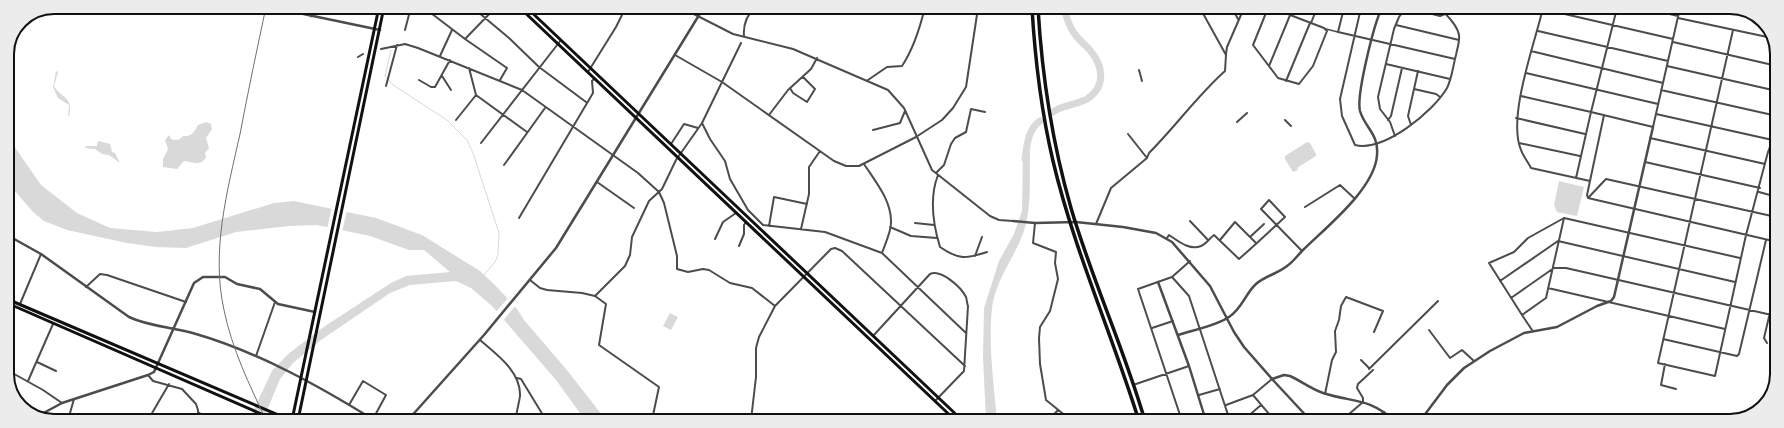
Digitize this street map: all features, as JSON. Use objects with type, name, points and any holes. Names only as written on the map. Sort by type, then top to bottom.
[{"type":"highway","points":[[1032,14],[1036,64],[1042,107],[1053,161],[1070,222],[1128,384],[1137,414]]},
{"type":"highway","points":[[1038,14],[1042,66],[1047,105],[1057,158],[1076,222],[1143,414]]},
{"type":"main road","points":[[292,414],[377,14]]},
{"type":"main road","points":[[299,414],[383,14]]},
{"type":"main road","points":[[526,14],[637,118],[677,159],[737,213],[748,220],[807,274],[955,414]]},
{"type":"main road","points":[[533,14],[671,144],[748,220],[803,278],[949,414]]},
{"type":"main road","points":[[14,302],[276,414]]},
{"type":"main road","points":[[14,306],[261,414]]},
{"type":"street","points":[[302,14],[380,30]]},
{"type":"street","points":[[405,30],[409,14]]},
{"type":"street","points":[[432,14],[452,30],[508,68],[500,80]]},
{"type":"street","points":[[481,14],[539,67],[587,102]]},
{"type":"street","points":[[465,39],[490,14]]},
{"type":"street","points":[[588,73],[622,14]]},
{"type":"street","points":[[692,14],[733,34],[793,49],[817,58],[888,90],[905,110],[927,160],[937,174],[990,216],[999,220],[1034,223],[1076,222],[1096,224],[1150,231],[1167,238],[1190,261],[1210,286],[1227,319],[1244,347],[1304,414]]},
{"type":"street","points":[[413,414],[480,340],[556,248],[701,14]]},
{"type":"street","points":[[744,37],[744,26],[748,14]]},
{"type":"street","points":[[868,80],[887,67],[902,66],[909,56],[916,40],[925,14]]},
{"type":"street","points":[[676,56],[722,82],[834,161],[846,166],[854,167],[864,164],[916,137],[942,120],[966,87],[977,14]]},
{"type":"street","points":[[1203,14],[1226,55]]},
{"type":"street","points":[[1235,14],[1238,20]]},
{"type":"street","points":[[1096,224],[1111,188],[1147,158],[1149,153],[1183,117],[1186,111],[1226,71],[1227,48],[1241,14]]},
{"type":"street","points":[[1266,14],[1253,45],[1278,78],[1286,81],[1300,84],[1310,70],[1327,35],[1326,29]]},
{"type":"street","points":[[1286,14],[1326,29],[1455,59]]},
{"type":"street","points":[[1286,81],[1314,14]]},
{"type":"street","points":[[1338,32],[1342,14]]},
{"type":"street","points":[[1360,14],[1340,96],[1341,111],[1355,145],[1363,146],[1396,136],[1412,125],[1440,97],[1450,79],[1459,40],[1458,30],[1445,14],[1440,16],[1432,14]]},
{"type":"street","points":[[1178,335],[1227,319],[1238,310],[1258,282],[1285,267],[1332,222],[1364,188],[1375,167],[1378,154],[1373,132],[1361,115],[1359,104],[1379,14]]},
{"type":"street","points":[[1396,136],[1388,120],[1380,109],[1378,100],[1390,44],[1396,25],[1402,14]]},
{"type":"street","points":[[1542,14],[1520,96],[1516,118],[1520,149],[1532,168],[1590,181]]},
{"type":"street","points":[[1568,14],[1673,38]]},
{"type":"street","points":[[1576,178],[1585,134],[1616,14]]},
{"type":"street","points":[[1667,14],[1766,37]]},
{"type":"street","points":[[1425,414],[1447,385],[1464,368],[1474,361],[1516,336],[1532,330],[1557,327],[1597,306],[1611,301],[1614,297],[1679,14]]},
{"type":"street","points":[[1269,66],[1291,16]]},
{"type":"street","points":[[1396,25],[1459,40]]},
{"type":"street","points":[[440,56],[452,30]]},
{"type":"street","points":[[1538,30],[1668,61]]},
{"type":"street","points":[[1733,30],[1658,363],[1715,376],[1740,258],[1770,147]]},
{"type":"street","points":[[481,143],[561,40]]},
{"type":"street","points":[[1672,42],[1770,64]]},
{"type":"street","points":[[594,296],[625,266],[630,255],[632,237],[649,201],[659,192],[677,159],[702,123],[741,43]]},
{"type":"street","points":[[381,49],[405,44],[440,56],[522,90],[545,108],[614,155],[638,173],[659,192],[664,203],[677,256],[676,269],[688,272],[710,270],[730,284],[752,288],[776,306]]},
{"type":"street","points":[[387,84],[397,45]]},
{"type":"street","points":[[1531,52],[1663,83]]},
{"type":"street","points":[[358,57],[363,54]]},
{"type":"street","points":[[769,115],[790,88],[811,69],[817,58]]},
{"type":"street","points":[[419,80],[431,87],[435,87],[450,60]]},
{"type":"street","points":[[1386,64],[1450,79]]},
{"type":"street","points":[[1667,66],[1770,89]]},
{"type":"street","points":[[469,68],[476,95],[527,132]]},
{"type":"street","points":[[1388,120],[1391,116],[1402,68]]},
{"type":"street","points":[[1139,70],[1142,81]]},
{"type":"street","points":[[1412,125],[1408,116],[1418,71]]},
{"type":"street","points":[[1526,73],[1658,104]]},
{"type":"street","points":[[441,76],[451,90]]},
{"type":"street","points":[[790,88],[793,93],[807,102],[814,89],[803,76]]},
{"type":"street","points":[[519,218],[572,126],[593,93],[592,81],[594,79]]},
{"type":"street","points":[[1414,89],[1436,94],[1440,97]]},
{"type":"street","points":[[1661,90],[1770,114]]},
{"type":"street","points":[[456,120],[476,95]]},
{"type":"street","points":[[1520,96],[1653,127]]},
{"type":"street","points":[[504,164],[545,108]]},
{"type":"street","points":[[985,112],[971,109],[966,132],[955,138],[951,144],[944,165],[937,174],[933,201],[934,226],[940,247],[950,254],[966,259],[987,252]]},
{"type":"street","points":[[873,130],[900,123],[905,110]]},
{"type":"street","points":[[1237,122],[1247,113]]},
{"type":"street","points":[[1656,114],[1770,140]]},
{"type":"street","points":[[1588,198],[1587,195],[1604,116]]},
{"type":"street","points":[[1516,118],[1585,134]]},
{"type":"street","points":[[1285,120],[1291,126]]},
{"type":"street","points":[[702,123],[710,139],[725,161],[730,179],[748,210],[763,225],[825,232],[882,253],[966,333]]},
{"type":"street","points":[[671,144],[684,124],[698,128]]},
{"type":"street","points":[[1128,134],[1147,158]]},
{"type":"street","points":[[1650,138],[1765,164]]},
{"type":"street","points":[[1519,143],[1580,156]]},
{"type":"street","points":[[801,229],[809,194],[809,167],[820,151]]},
{"type":"street","points":[[1645,162],[1760,188]]},
{"type":"street","points":[[864,164],[886,199],[890,214],[890,227],[882,253]]},
{"type":"street","points":[[1588,198],[1606,179],[1770,216]]},
{"type":"street","points":[[597,182],[634,208]]},
{"type":"street","points":[[1305,207],[1340,185],[1354,198]]},
{"type":"street","points":[[1758,192],[1770,195]]},
{"type":"street","points":[[769,226],[774,197],[807,204]]},
{"type":"street","points":[[1588,198],[1770,241]]},
{"type":"street","points":[[1167,238],[1169,235],[1186,246],[1192,247],[1202,246],[1214,235],[1238,259],[1276,225],[1284,216],[1269,200],[1261,209],[1276,225],[1302,251]]},
{"type":"street","points":[[715,239],[723,222],[737,213]]},
{"type":"street","points":[[739,246],[744,234],[744,225],[752,215]]},
{"type":"street","points":[[1522,315],[1546,298],[1564,218]]},
{"type":"street","points":[[1532,330],[1489,263],[1514,252],[1528,238],[1564,218],[1740,258]]},
{"type":"street","points":[[1220,240],[1238,219]]},
{"type":"street","points":[[1190,221],[1208,240]]},
{"type":"street","points":[[1236,222],[1256,243]]},
{"type":"street","points":[[915,223],[934,226]]},
{"type":"street","points":[[1034,223],[1033,243],[1056,252],[1055,263],[1058,279],[1050,312],[1040,327],[1040,364],[1046,400],[1063,414]]},
{"type":"street","points":[[1250,237],[1264,224]]},
{"type":"street","points":[[890,227],[911,236],[937,238]]},
{"type":"street","points":[[975,256],[982,237]]},
{"type":"street","points":[[14,239],[41,254],[129,317],[140,322],[196,334],[256,356],[306,381],[363,414]]},
{"type":"street","points":[[1663,339],[1737,356],[1739,354],[1750,310],[1766,240]]},
{"type":"street","points":[[1500,281],[1558,241],[1735,282]]},
{"type":"street","points":[[752,414],[756,377],[756,348],[759,337],[776,306],[828,251],[835,248],[839,249],[965,366]]},
{"type":"street","points":[[20,304],[41,254]]},
{"type":"street","points":[[1180,414],[1138,290],[1172,277],[1190,261]]},
{"type":"street","points":[[1511,298],[1552,269],[1566,268],[1769,314]]},
{"type":"street","points":[[873,336],[930,274],[935,272],[942,274],[958,288],[966,297],[968,306],[964,371],[935,401]]},
{"type":"street","points":[[86,287],[100,274],[107,275],[186,302]]},
{"type":"street","points":[[44,413],[62,403],[148,375],[156,368],[158,364],[194,283],[203,277],[225,277],[237,284],[260,289],[278,304],[315,312]]},
{"type":"street","points":[[1172,277],[1188,296],[1228,414]]},
{"type":"street","points":[[530,280],[540,288],[582,293],[594,296],[606,304],[599,345],[660,387],[653,414]]},
{"type":"street","points":[[1158,282],[1189,366],[1204,414]]},
{"type":"street","points":[[1548,288],[1725,329]]},
{"type":"street","points":[[1325,394],[1332,360],[1336,352],[1335,331],[1339,320],[1341,306],[1346,297],[1383,311],[1374,332]]},
{"type":"street","points":[[256,356],[275,301]]},
{"type":"street","points":[[1349,414],[1363,402],[1364,398],[1357,386],[1438,301]]},
{"type":"street","points":[[1767,343],[1764,338],[1770,310]]},
{"type":"street","points":[[1152,328],[1173,321]]},
{"type":"street","points":[[28,382],[53,324]]},
{"type":"street","points":[[1429,330],[1450,358],[1462,350],[1474,361]]},
{"type":"street","points":[[480,340],[499,356],[516,378],[520,395],[517,414]]},
{"type":"street","points":[[1361,360],[1371,370]]},
{"type":"street","points":[[36,362],[56,370]]},
{"type":"street","points":[[1665,364],[1661,385],[1676,389]]},
{"type":"street","points":[[1133,384],[1189,366]]},
{"type":"street","points":[[14,374],[62,403]]},
{"type":"street","points":[[148,375],[153,381],[182,389],[196,404],[198,412],[201,414]]},
{"type":"street","points":[[1226,405],[1253,395],[1272,379],[1281,376],[1290,376],[1325,394],[1363,402],[1386,414]]},
{"type":"street","points":[[516,378],[521,379],[542,414]]},
{"type":"street","points":[[349,405],[363,381],[386,395],[376,414]]},
{"type":"street","points":[[151,414],[168,384]]},
{"type":"street","points":[[1198,396],[1220,389]]},
{"type":"street","points":[[1253,395],[1269,414]]},
{"type":"street","points":[[70,414],[74,399]]},
{"type":"street","points":[[1251,414],[1261,405]]},
{"type":"street","points":[[1054,414],[1058,410]]},
{"type":"shaded area","points":[[56,71],[58,72],[54,86],[69,102],[70,110],[69,116],[69,105],[58,98],[53,87]]},
{"type":"shaded area","points":[[206,122],[211,124],[212,129],[206,138],[209,148],[205,153],[206,157],[204,160],[199,163],[184,161],[177,169],[163,167],[163,159],[168,149],[165,140],[169,135],[171,139],[178,140],[183,136],[191,135],[198,125]]},
{"type":"shaded area","points":[[99,141],[110,144],[112,152],[115,153],[120,163],[109,155],[102,154],[95,149],[85,148],[86,146],[97,146]]},
{"type":"shaded area","points":[[1307,142],[1310,143],[1316,156],[1297,168],[1298,170],[1293,172],[1285,159],[1285,156]]},
{"type":"shaded area","points":[[14,146],[41,185],[77,213],[110,228],[157,232],[193,228],[274,203],[294,201],[376,218],[422,235],[480,271],[495,285],[517,309],[524,320],[566,369],[601,414],[581,414],[556,380],[492,306],[471,288],[456,281],[410,285],[390,293],[321,340],[293,363],[280,379],[265,414],[252,414],[272,371],[288,354],[325,326],[391,283],[406,276],[450,272],[424,250],[409,250],[370,236],[317,225],[289,226],[236,232],[186,248],[156,247],[127,243],[67,230],[44,221],[33,212],[15,191]]},
{"type":"shaded area","points":[[1023,149],[1030,151],[1029,208],[1020,241],[1001,278],[993,302],[991,316],[991,346],[996,414],[986,414],[983,356],[984,308],[999,261],[1014,234],[1022,211]]},
{"type":"shaded area","points":[[1559,181],[1584,187],[1577,216],[1557,212],[1554,205]]},
{"type":"shaded area","points":[[670,313],[678,317],[671,330],[663,326]]},
{"type":"pier","points":[[332,207],[347,210],[342,232],[327,229]]},
{"type":"pier","points":[[509,297],[516,305],[502,322],[495,313]]},
{"type":"waterway","points":[[1053,112],[1087,99],[1098,88],[1101,75],[1100,68],[1094,55],[1072,30],[1066,14]]},
{"type":"waterway","points":[[391,50],[385,76],[393,85],[447,120],[467,140],[473,153],[499,233],[498,255],[495,262],[484,275]]},
{"type":"waterway","points":[[1025,159],[1027,143],[1033,128],[1040,121]]},
{"type":"railway","points":[[263,414],[247,380],[227,324],[220,288],[219,266],[222,222],[265,14]]}]
